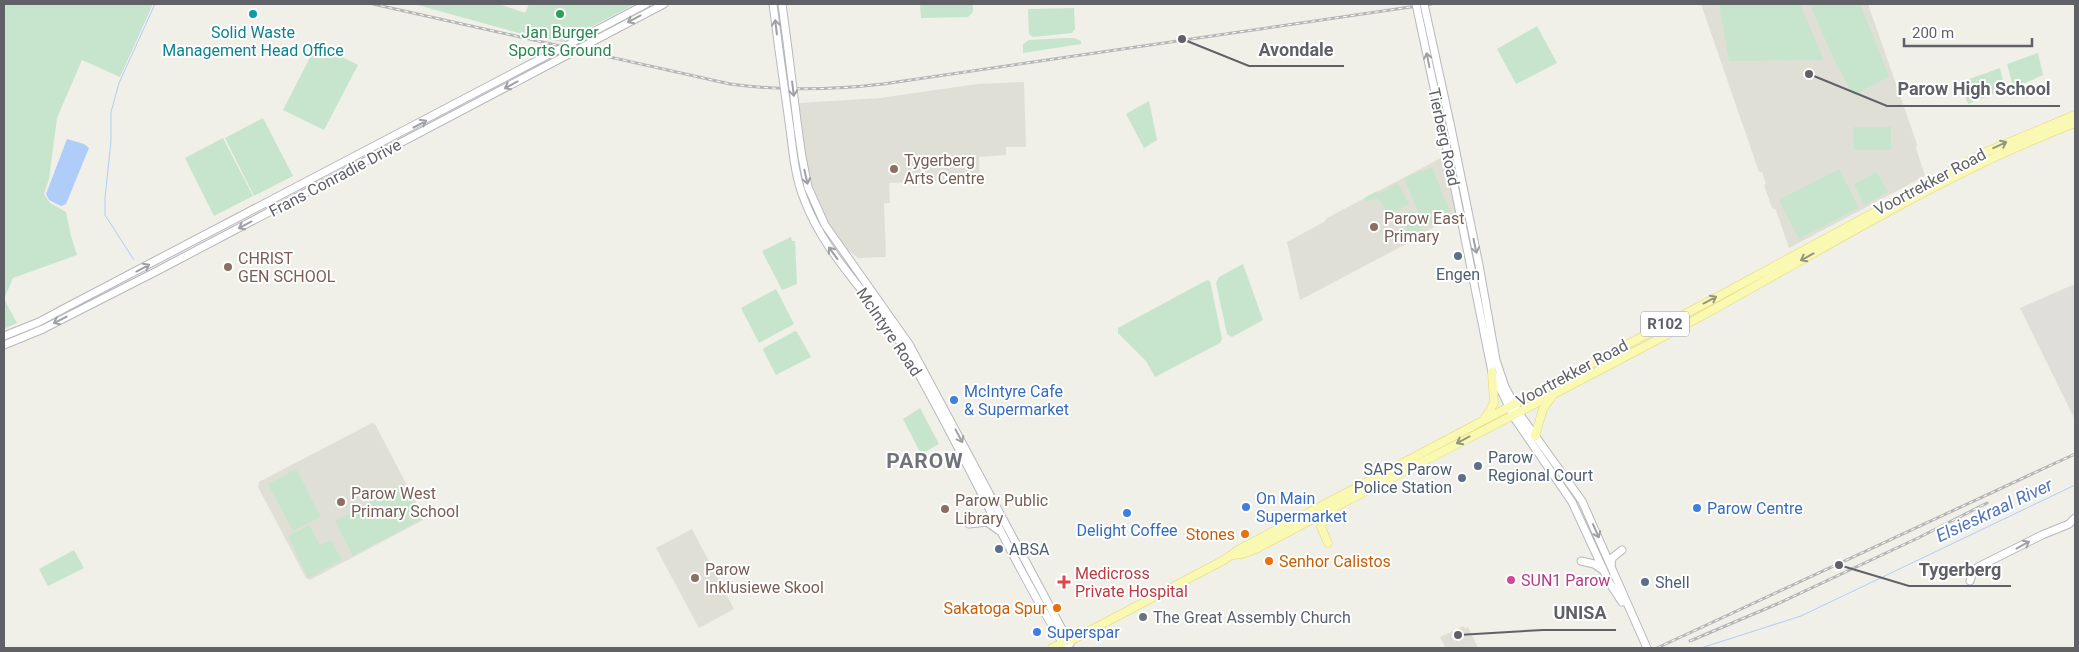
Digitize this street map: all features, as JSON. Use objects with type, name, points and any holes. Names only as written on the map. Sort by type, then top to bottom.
[{"type":"main road","name":"Frans Conradie Drive","points":[[4,336],[53,315],[646,4]]},
{"type":"main road","name":"Frans Conradie Drive","points":[[4,345],[43,329],[157,271],[664,4]]},
{"type":"main road","name":"McIntyre Road","points":[[774,4],[797,175],[803,198],[812,218],[833,254],[902,345],[1003,536],[1067,643]]},
{"type":"main road","name":"McIntyre Road","points":[[782,4],[802,157],[808,188],[825,225],[910,344],[1067,643]]},
{"type":"main road","name":"Tierberg Road","points":[[1416,4],[1492,372],[1513,409]]},
{"type":"main road","name":"Tierberg Road","points":[[1424,4],[1480,265],[1496,360],[1513,409]]},
{"type":"main road","name":"Voortrekker Road","points":[[1233,555],[1256,549],[1329,511],[1986,152],[2075,115]]},
{"type":"main road","name":"Voortrekker Road","points":[[1052,648],[1067,643],[1484,420],[1560,389],[1634,352],[1967,170],[2023,143],[2075,123]]},
{"type":"main road","points":[[1484,420],[1494,403],[1492,372]]},
{"type":"main road","points":[[1535,436],[1544,407],[1560,389]]},
{"type":"main road","points":[[1513,409],[1567,478],[1582,501],[1608,569],[1642,648]]},
{"type":"main road","points":[[1513,409],[1572,502],[1608,569],[1620,586],[1647,648]]},
{"type":"main road","points":[[1567,478],[1566,485],[1579,507],[1585,528]]},
{"type":"main road","points":[[1328,543],[1321,526],[1329,511]]},
{"type":"main road","points":[[1970,581],[1973,572],[1978,567],[2042,534],[2068,524],[2075,518]]},
{"type":"main road","points":[[969,524],[988,522],[1003,536]]},
{"type":"main road","points":[[1608,569],[1612,558],[1622,550]]},
{"type":"main road","points":[[1580,561],[1608,569]]},
{"type":"shaded area","points":[[1701,4],[1868,4],[1917,144],[1916,148],[1925,176],[1789,248],[1776,210],[1772,208],[1764,185],[1766,184],[1762,172],[1759,172]]},
{"type":"shaded area","name":"Tygerberg Arts Centre","points":[[1024,82],[1026,147],[1006,147],[1006,155],[979,157],[980,179],[889,183],[890,203],[884,203],[886,257],[858,258],[844,247],[824,215],[812,184],[807,164],[799,103],[880,98],[977,84]]},
{"type":"shaded area","name":"Parow East Primary","points":[[1441,158],[1445,162],[1456,212],[1454,217],[1300,300],[1287,242],[1324,222],[1327,218]]},
{"type":"shaded area","points":[[2075,284],[2075,420],[2020,308]]},
{"type":"shaded area","name":"Parow West Primary School","points":[[372,423],[375,424],[424,518],[310,580],[306,578],[258,487],[259,482]]},
{"type":"shaded area","name":"Parow Inklusiewe Skool","points":[[692,529],[734,609],[699,628],[656,548]]},
{"type":"shaded area","points":[[1464,626],[1465,629],[1468,627],[1478,648],[1444,648],[1440,637]]},
{"type":"green space","points":[[4,4],[153,4],[120,77],[82,60],[57,118],[49,179],[44,194],[50,203],[66,212],[77,255],[13,278],[4,299]]},
{"type":"green space","points":[[414,4],[499,4],[525,13],[529,4],[635,4],[562,42],[515,32]]},
{"type":"green space","points":[[920,4],[973,4],[973,12],[968,17],[921,18]]},
{"type":"green space","points":[[1719,4],[1800,4],[1824,60],[1729,61]]},
{"type":"green space","points":[[1810,4],[1860,4],[1889,76],[1854,96],[1834,60]]},
{"type":"green space","points":[[1074,8],[1075,29],[1072,33],[1033,37],[1029,34],[1028,9]]},
{"type":"green space","points":[[1537,26],[1557,63],[1516,84],[1497,49]]},
{"type":"green space","points":[[1074,38],[1081,41],[1081,44],[1023,53],[1023,44],[1029,40]]},
{"type":"green space","points":[[317,44],[358,65],[324,130],[283,110]]},
{"type":"green space","points":[[2038,53],[2043,75],[2016,87],[2013,86],[2007,64]]},
{"type":"green space","points":[[2000,68],[2004,86],[2003,90],[1968,104],[1961,82]]},
{"type":"green space","points":[[1149,101],[1157,140],[1144,148],[1126,114]]},
{"type":"green space","points":[[263,118],[293,176],[254,196],[225,138]]},
{"type":"green space","points":[[1853,127],[1891,127],[1891,150],[1854,150]]},
{"type":"green space","points":[[223,138],[253,196],[214,216],[185,158]]},
{"type":"green space","points":[[1432,167],[1451,215],[1424,226],[1404,178]]},
{"type":"green space","points":[[1839,169],[1859,208],[1799,239],[1779,200]]},
{"type":"green space","points":[[1877,172],[1888,192],[1864,205],[1854,184]]},
{"type":"green space","points":[[1398,183],[1409,204],[1388,215],[1379,199],[1365,201],[1364,198],[1377,191],[1378,194]]},
{"type":"green space","points":[[1411,210],[1422,231],[1410,237],[1399,216]]},
{"type":"green space","points":[[791,237],[792,241],[795,241],[797,284],[782,290],[762,251]]},
{"type":"green space","points":[[1243,264],[1263,320],[1232,337],[1227,334],[1216,283],[1219,277]]},
{"type":"green space","points":[[1207,280],[1210,281],[1222,339],[1220,343],[1155,377],[1146,361],[1118,333],[1118,328]]},
{"type":"green space","points":[[776,289],[794,324],[759,343],[741,308]]},
{"type":"green space","points":[[4,299],[17,323],[4,329]]},
{"type":"green space","points":[[795,331],[811,357],[776,375],[763,350]]},
{"type":"green space","points":[[920,408],[939,444],[921,454],[903,419]]},
{"type":"green space","points":[[296,469],[321,517],[293,531],[268,484]]},
{"type":"green space","points":[[403,484],[422,519],[353,556],[335,521]]},
{"type":"green space","points":[[309,525],[320,545],[331,540],[342,560],[308,578],[288,536]]},
{"type":"green space","points":[[74,550],[84,568],[48,586],[39,569]]},
{"type":"water","points":[[67,139],[84,144],[89,148],[66,204],[61,206],[49,200],[46,194]]},
{"type":"waterway","points":[[134,260],[105,215],[111,141],[111,112],[119,83],[155,4]]},
{"type":"waterway","name":"Elsieskraal River","points":[[1701,648],[1801,616],[2075,485]]},
{"type":"railway","points":[[373,4],[730,84],[807,89],[883,84],[1431,4]]},
{"type":"railway","points":[[1657,648],[2075,454]]},
{"type":"railway","points":[[1690,641],[1777,604],[1918,538],[1987,503]]},
{"type":"place","name":"Solid Waste Management Head Office","points":[[253,14]]},
{"type":"place","name":"Jan Burger Sports Ground","points":[[560,14]]},
{"type":"place","name":"Avondale","points":[[1182,39]]},
{"type":"place","name":"Parow High School","points":[[1809,74]]},
{"type":"place","name":"Tygerberg Arts Centre","points":[[894,169]]},
{"type":"place","name":"Parow East Primary","points":[[1374,227]]},
{"type":"place","name":"Engen","points":[[1458,256]]},
{"type":"place","name":"CHRIST GEN SCHOOL","points":[[228,267]]},
{"type":"place","name":"McIntyre Cafe & Supermarket","points":[[954,400]]},
{"type":"place","name":"Parow Regional Court","points":[[1478,466]]},
{"type":"place","name":"SAPS Parow Police Station","points":[[1462,478]]},
{"type":"place","name":"Parow West Primary School","points":[[341,502]]},
{"type":"place","name":"On Main Supermarket","points":[[1246,507]]},
{"type":"place","name":"Parow Centre","points":[[1697,508]]},
{"type":"place","name":"Parow Public Library","points":[[945,509]]},
{"type":"place","name":"Delight Coffee","points":[[1127,513]]},
{"type":"place","name":"Stones","points":[[1245,534]]},
{"type":"place","name":"ABSA","points":[[999,549]]},
{"type":"place","name":"Senhor Calistos","points":[[1269,561]]},
{"type":"place","name":"Tygerberg","points":[[1839,565]]},
{"type":"place","name":"Parow Inklusiewe Skool","points":[[695,578]]},
{"type":"place","name":"SUN1 Parow","points":[[1511,580]]},
{"type":"place","name":"Medicross Private Hospital","points":[[1064,582]]},
{"type":"place","name":"Shell","points":[[1645,582]]},
{"type":"place","name":"Sakatoga Spur","points":[[1057,608]]},
{"type":"place","name":"The Great Assembly Church","points":[[1143,617]]},
{"type":"place","name":"Superspar","points":[[1037,632]]},
{"type":"place","name":"UNISA","points":[[1458,635]]},
{"type":"district","name":"PAROW","points":[[925,461]]}]
